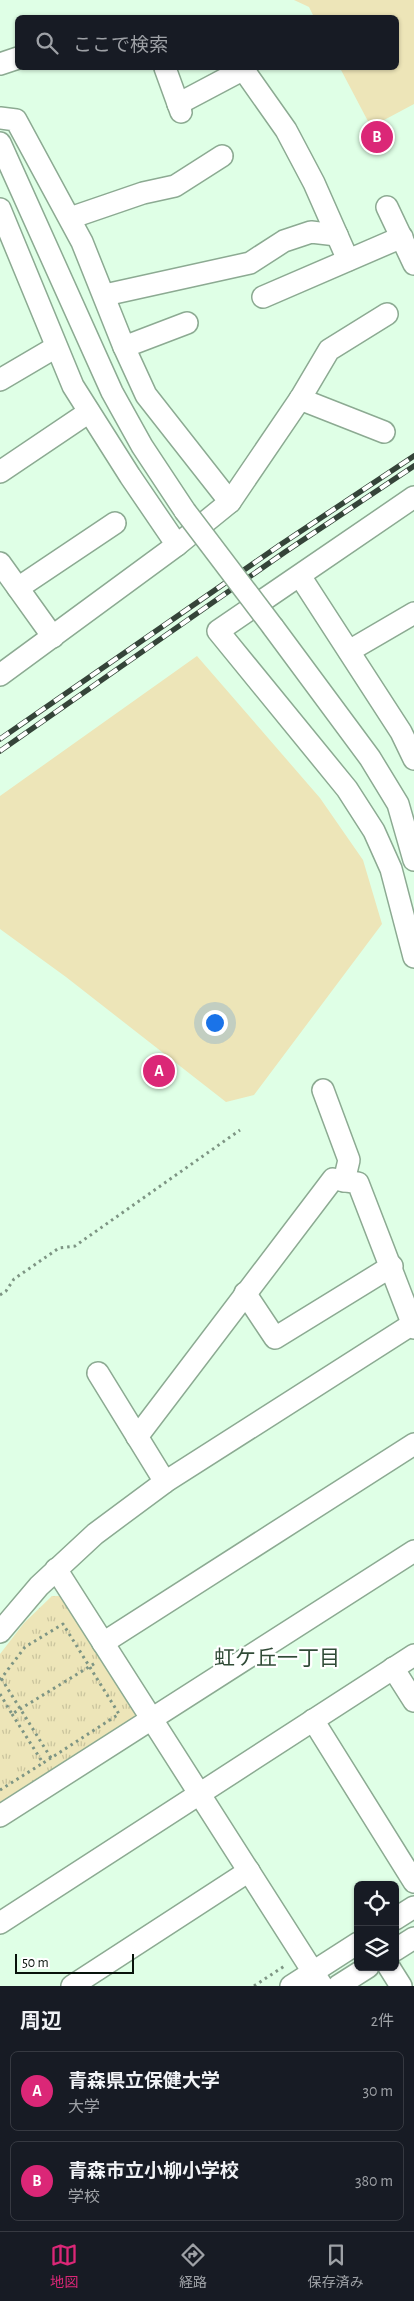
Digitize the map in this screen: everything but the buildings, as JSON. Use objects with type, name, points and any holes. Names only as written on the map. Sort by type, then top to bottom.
[{"type":"street","points":[[0,64],[15,59]]},
{"type":"street","points":[[166,70],[180,108],[242,70]]},
{"type":"street","points":[[246,70],[286,130],[314,183],[348,260]]},
{"type":"street","points":[[0,118],[16,120],[70,218],[105,295],[124,347],[146,395],[230,502]]},
{"type":"street","points":[[0,143],[112,392],[142,446],[185,511],[370,758],[398,804],[414,860]]},
{"type":"street","points":[[70,218],[143,193],[175,186],[222,156]]},
{"type":"street","points":[[387,207],[414,262]]},
{"type":"street","points":[[0,209],[56,347],[74,386],[130,476],[177,545]]},
{"type":"street","points":[[105,295],[250,263],[284,241],[311,232],[337,235]]},
{"type":"street","points":[[264,297],[402,237]]},
{"type":"street","points":[[0,675],[177,545],[230,502],[300,399],[329,350],[386,314]]},
{"type":"street","points":[[124,347],[187,323]]},
{"type":"street","points":[[0,380],[56,347]]},
{"type":"street","points":[[300,399],[384,432]]},
{"type":"street","points":[[0,472],[90,412]]},
{"type":"street","points":[[414,497],[218,631],[347,790],[374,831],[390,869],[414,956]]},
{"type":"street","points":[[18,588],[115,523]]},
{"type":"street","points":[[0,563],[53,637]]},
{"type":"street","points":[[300,576],[349,651],[407,728],[414,759]]},
{"type":"street","points":[[349,651],[414,613]]},
{"type":"street","points":[[323,1090],[349,1160],[344,1181]]},
{"type":"street","points":[[0,1632],[56,1569],[96,1534],[165,1482],[414,1325],[358,1183],[333,1179],[137,1436]]},
{"type":"street","points":[[245,1293],[275,1338],[392,1266]]},
{"type":"street","points":[[98,1374],[165,1482]]},
{"type":"street","points":[[107,1648],[414,1444]]},
{"type":"street","points":[[0,1816],[414,1551]]},
{"type":"street","points":[[56,1569],[318,1979]]},
{"type":"street","points":[[0,1923],[414,1655]]},
{"type":"street","points":[[393,1668],[414,1701]]},
{"type":"street","points":[[313,1720],[414,1882]]},
{"type":"street","points":[[76,1985],[249,1871]]},
{"type":"street","points":[[399,1917],[414,1908]]},
{"type":"street","points":[[399,1947],[414,1938]]},
{"type":"street","points":[[291,1986],[318,1979],[354,1947]]},
{"type":"street","points":[[338,1986],[362,1971]]},
{"type":"street","points":[[391,1971],[401,1986]]},
{"type":"path","points":[[0,1295],[6,1291],[14,1278],[59,1248],[76,1246],[240,1130]]},
{"type":"path","points":[[0,1790],[51,1758],[119,1714],[63,1624],[24,1647],[1,1679],[51,1758],[63,1776]]},
{"type":"path","points":[[12,1714],[90,1666],[107,1648]]},
{"type":"path","points":[[0,1694],[43,1763]]},
{"type":"path","points":[[254,1986],[286,1965]]},
{"type":"green space","points":[[294,0],[414,0],[414,104],[371,127],[341,70],[399,70],[399,15],[313,15],[309,7]]},
{"type":"green space","points":[[197,656],[320,798],[363,860],[382,924],[254,1095],[226,1102],[66,977],[0,929],[0,796]]},
{"type":"green space","points":[[52,1596],[62,1596],[136,1711],[133,1722],[0,1807],[0,1654],[24,1623]]},
{"type":"railway","points":[[0,739],[280,545],[414,456]]},
{"type":"railway","points":[[0,751],[285,552],[414,466]]},
{"type":"place","name":"青森市立小柳小学校","points":[[377,137]]},
{"type":"place","name":"青森県立保健大学","points":[[159,1071]]},
{"type":"district","name":"虹ケ丘一丁目","points":[[277,1658]]}]
